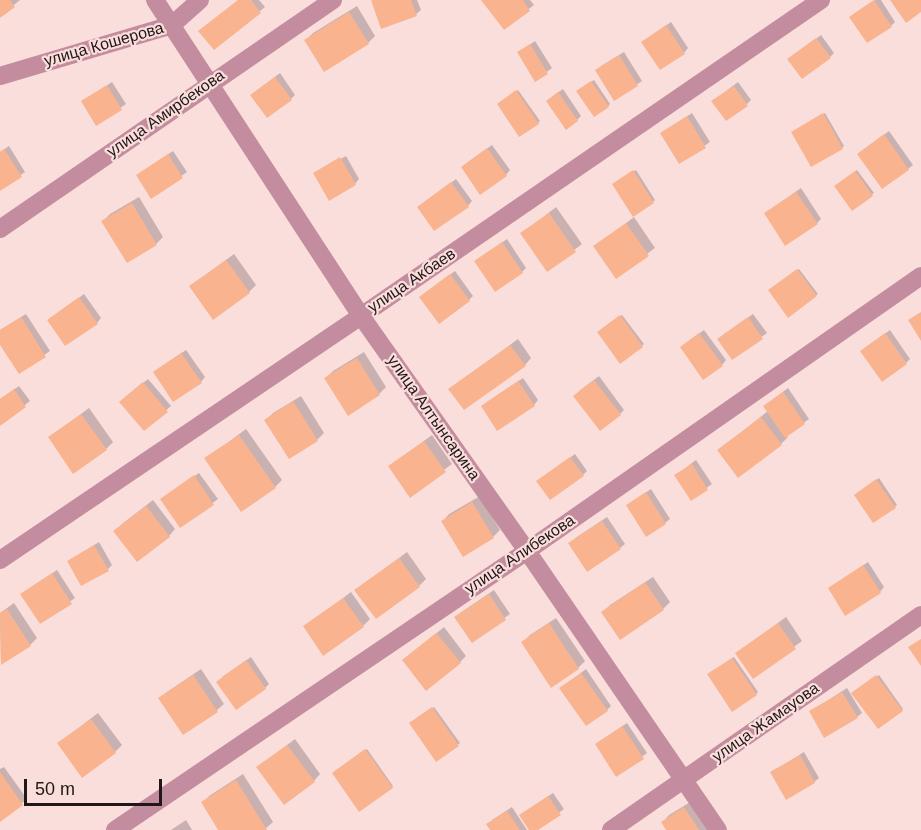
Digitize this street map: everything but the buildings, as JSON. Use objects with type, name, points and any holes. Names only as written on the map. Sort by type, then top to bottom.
[{"type":"street","name":"улица Алтынсарина","points":[[155,0],[361,316],[527,551],[718,830]]},
{"type":"street","name":"улица Кошерова","points":[[0,75],[172,25],[200,0]]},
{"type":"street","name":"улица Амирбекова","points":[[0,229],[333,0]]},
{"type":"street","name":"улица Акбаев","points":[[0,560],[361,316],[821,0]]},
{"type":"street","name":"улица Алибекова","points":[[115,830],[527,551],[921,276]]},
{"type":"street","name":"улица Жамауова","points":[[611,830],[921,615]]}]
